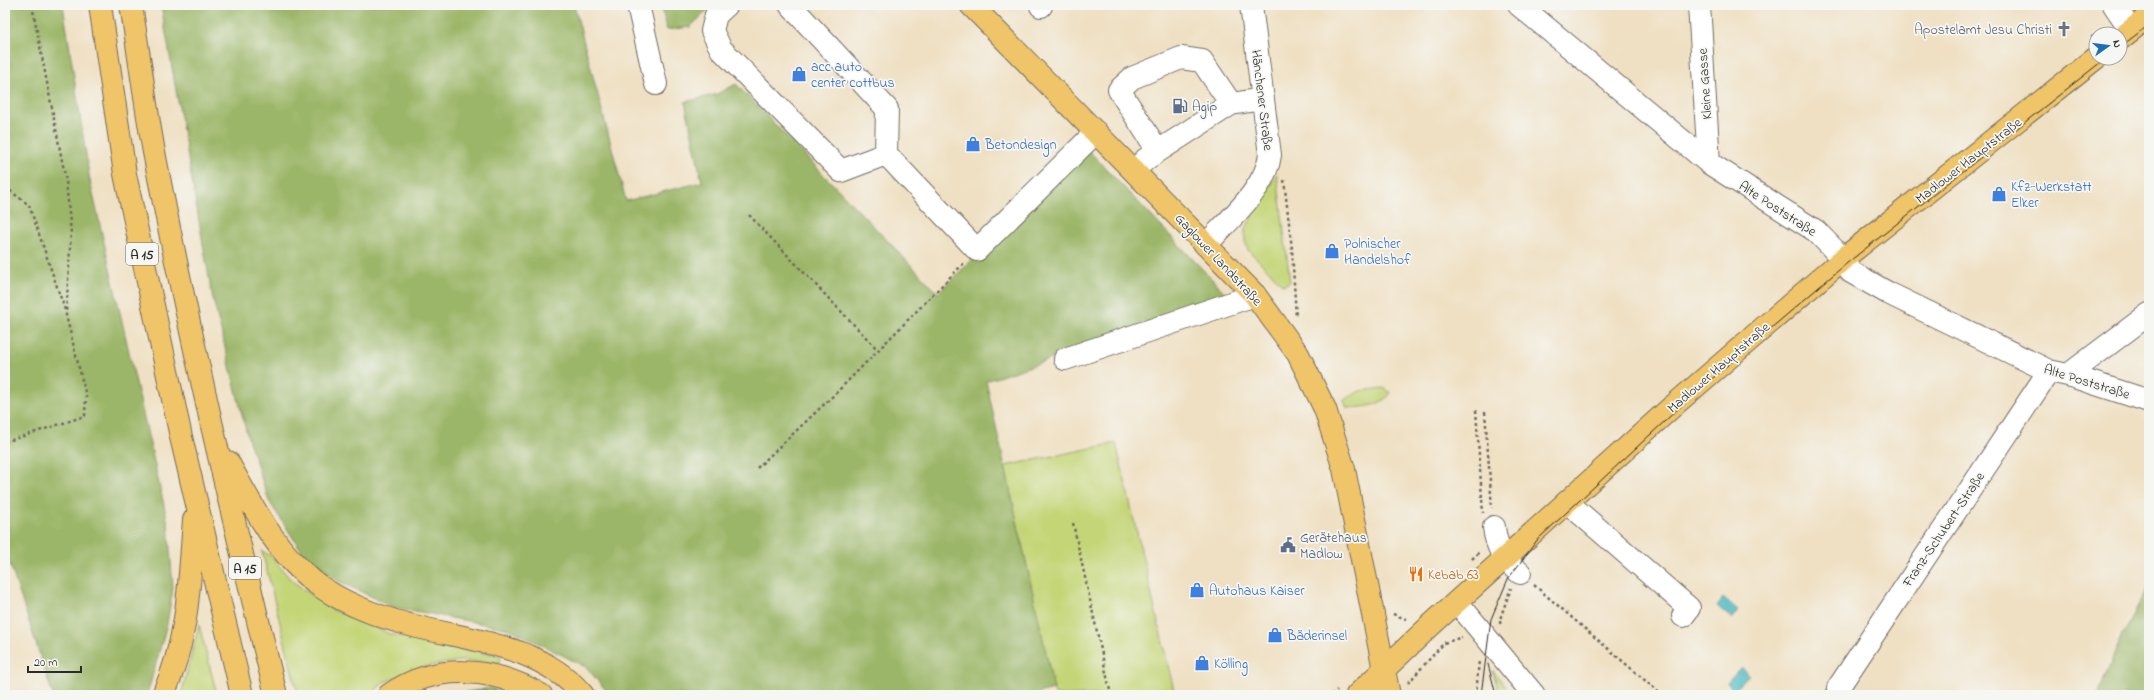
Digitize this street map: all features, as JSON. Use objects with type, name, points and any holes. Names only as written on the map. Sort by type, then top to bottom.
[{"type":"main road","name":"A 15","points":[[100,5],[125,174],[196,501],[242,695]]},
{"type":"main road","name":"A 15","points":[[131,5],[154,151],[216,440],[276,695]]},
{"type":"main road","name":"Gaglower Landstraße","points":[[971,5],[1255,295],[1298,354],[1325,409],[1344,469],[1385,668],[1398,691]]},
{"type":"main road","points":[[2128,32],[2149,16]]},
{"type":"main road","name":"Madlower Hauptstraße","points":[[1357,695],[1457,602],[1505,568],[1567,502],[1673,406],[1843,260],[2088,64]]},
{"type":"main road","points":[[216,440],[275,542],[314,582],[360,609],[385,618],[482,640],[532,658],[554,669],[583,695]]},
{"type":"main road","points":[[163,695],[180,649],[186,621],[196,501]]},
{"type":"main road","points":[[389,695],[400,688],[428,677],[453,672],[476,672],[499,676],[527,686],[541,695]]},
{"type":"street","points":[[638,5],[656,84]]},
{"type":"street","points":[[727,5],[716,15],[712,31],[721,49],[841,171],[886,154]]},
{"type":"street","points":[[790,5],[887,109],[886,154],[977,250],[1096,132]]},
{"type":"street","name":"Hänchener Straße","points":[[1206,244],[1261,183],[1266,174],[1270,156],[1251,5]]},
{"type":"street","name":"Alte Poststraße","points":[[1519,5],[1709,163],[1816,231],[1843,260],[1851,272],[1875,286],[2058,373],[2149,401]]},
{"type":"street","name":"Kleine Gasse","points":[[1699,5],[1709,163]]},
{"type":"street","points":[[2114,5],[2123,26]]},
{"type":"street","points":[[1158,151],[1119,90],[1132,78],[1181,58],[1202,61],[1231,104]]},
{"type":"street","points":[[1134,171],[1146,158],[1231,104],[1263,99]]},
{"type":"street","points":[[1066,359],[1255,295]]},
{"type":"street","name":"Franz-Schubert-Straße","points":[[1838,688],[2058,373],[2149,314]]},
{"type":"street","points":[[1567,502],[1689,608],[1683,616]]},
{"type":"street","points":[[1488,522],[1505,568]]},
{"type":"street","points":[[1457,602],[1534,695]]},
{"type":"path","points":[[32,5],[66,181],[71,233],[66,315]]},
{"type":"path","points":[[1270,156],[1282,164],[1292,249],[1296,320]]},
{"type":"path","points":[[5,186],[30,205],[66,315],[86,396],[85,416],[5,442]]},
{"type":"path","points":[[749,215],[878,350]]},
{"type":"path","points":[[757,468],[878,350],[977,250]]},
{"type":"path","points":[[1476,410],[1488,522]]},
{"type":"path","points":[[1484,412],[1488,522]]},
{"type":"path","points":[[1073,523],[1111,695]]},
{"type":"path","points":[[1500,632],[1501,616],[1513,581],[1505,568]]},
{"type":"path","points":[[1505,568],[1662,695]]},
{"type":"path","points":[[1398,691],[1444,643]]},
{"type":"path","points":[[1476,695],[1479,659]]},
{"type":"green space","points":[[5,5],[63,5],[90,181],[168,523],[173,588],[167,624],[147,695],[53,695],[5,549]]},
{"type":"green space","points":[[161,5],[574,5],[626,201],[702,182],[685,102],[717,94],[736,84],[938,293],[1086,148],[1231,299],[986,381],[1054,689],[1029,695],[610,695],[586,667],[510,629],[394,607],[338,581],[303,553],[269,501],[248,438],[212,295]]},
{"type":"green space","points":[[661,5],[713,5],[690,27],[667,30]]},
{"type":"green space","points":[[1277,174],[1290,282],[1283,285],[1248,250],[1245,241],[1245,229]]},
{"type":"green space","points":[[1384,388],[1391,393],[1387,398],[1377,404],[1347,408],[1344,400],[1360,391]]},
{"type":"green space","points":[[1116,443],[1175,695],[1055,695],[1005,466]]},
{"type":"green space","points":[[262,551],[271,556],[291,580],[330,609],[390,634],[501,656],[500,662],[459,661],[424,667],[384,682],[370,695],[298,695]]},
{"type":"green space","points":[[2149,584],[2149,695],[2098,695],[2116,649]]},
{"type":"green space","points":[[199,625],[217,695],[181,695]]},
{"type":"green space","points":[[1492,670],[1506,687],[1501,691],[1504,695],[1500,695]]},
{"type":"green space","points":[[491,688],[503,695],[449,695]]},
{"type":"water","points":[[1723,598],[1738,611],[1732,619],[1717,606]]},
{"type":"water","points":[[1741,668],[1749,675],[1734,690],[1727,683]]},
{"type":"tram line","points":[[2128,41],[2149,25]]},
{"type":"tram line","points":[[1481,695],[1491,619],[1508,579],[1538,539],[1693,395],[1846,264],[2096,66]]},
{"type":"tram line","points":[[1488,664],[1496,695]]},
{"type":"place","name":"Apostelamt Jesu Christi","points":[[2064,29]]},
{"type":"place","name":"acc auto center cottbus","points":[[799,74]]},
{"type":"place","name":"Agip","points":[[1180,106]]},
{"type":"place","name":"Betondesign","points":[[973,144]]},
{"type":"place","name":"Kfz-Werkstatt Elker","points":[[1999,194]]},
{"type":"place","name":"Polnischer Handelshof","points":[[1332,251]]},
{"type":"place","name":"Gerätehaus Madlow","points":[[1288,545]]},
{"type":"place","name":"Kebab 63","points":[[1416,574]]},
{"type":"place","name":"Autohaus Kaiser","points":[[1197,590]]},
{"type":"place","name":"Bäderinsel","points":[[1275,635]]},
{"type":"place","name":"Kölling","points":[[1202,663]]}]
